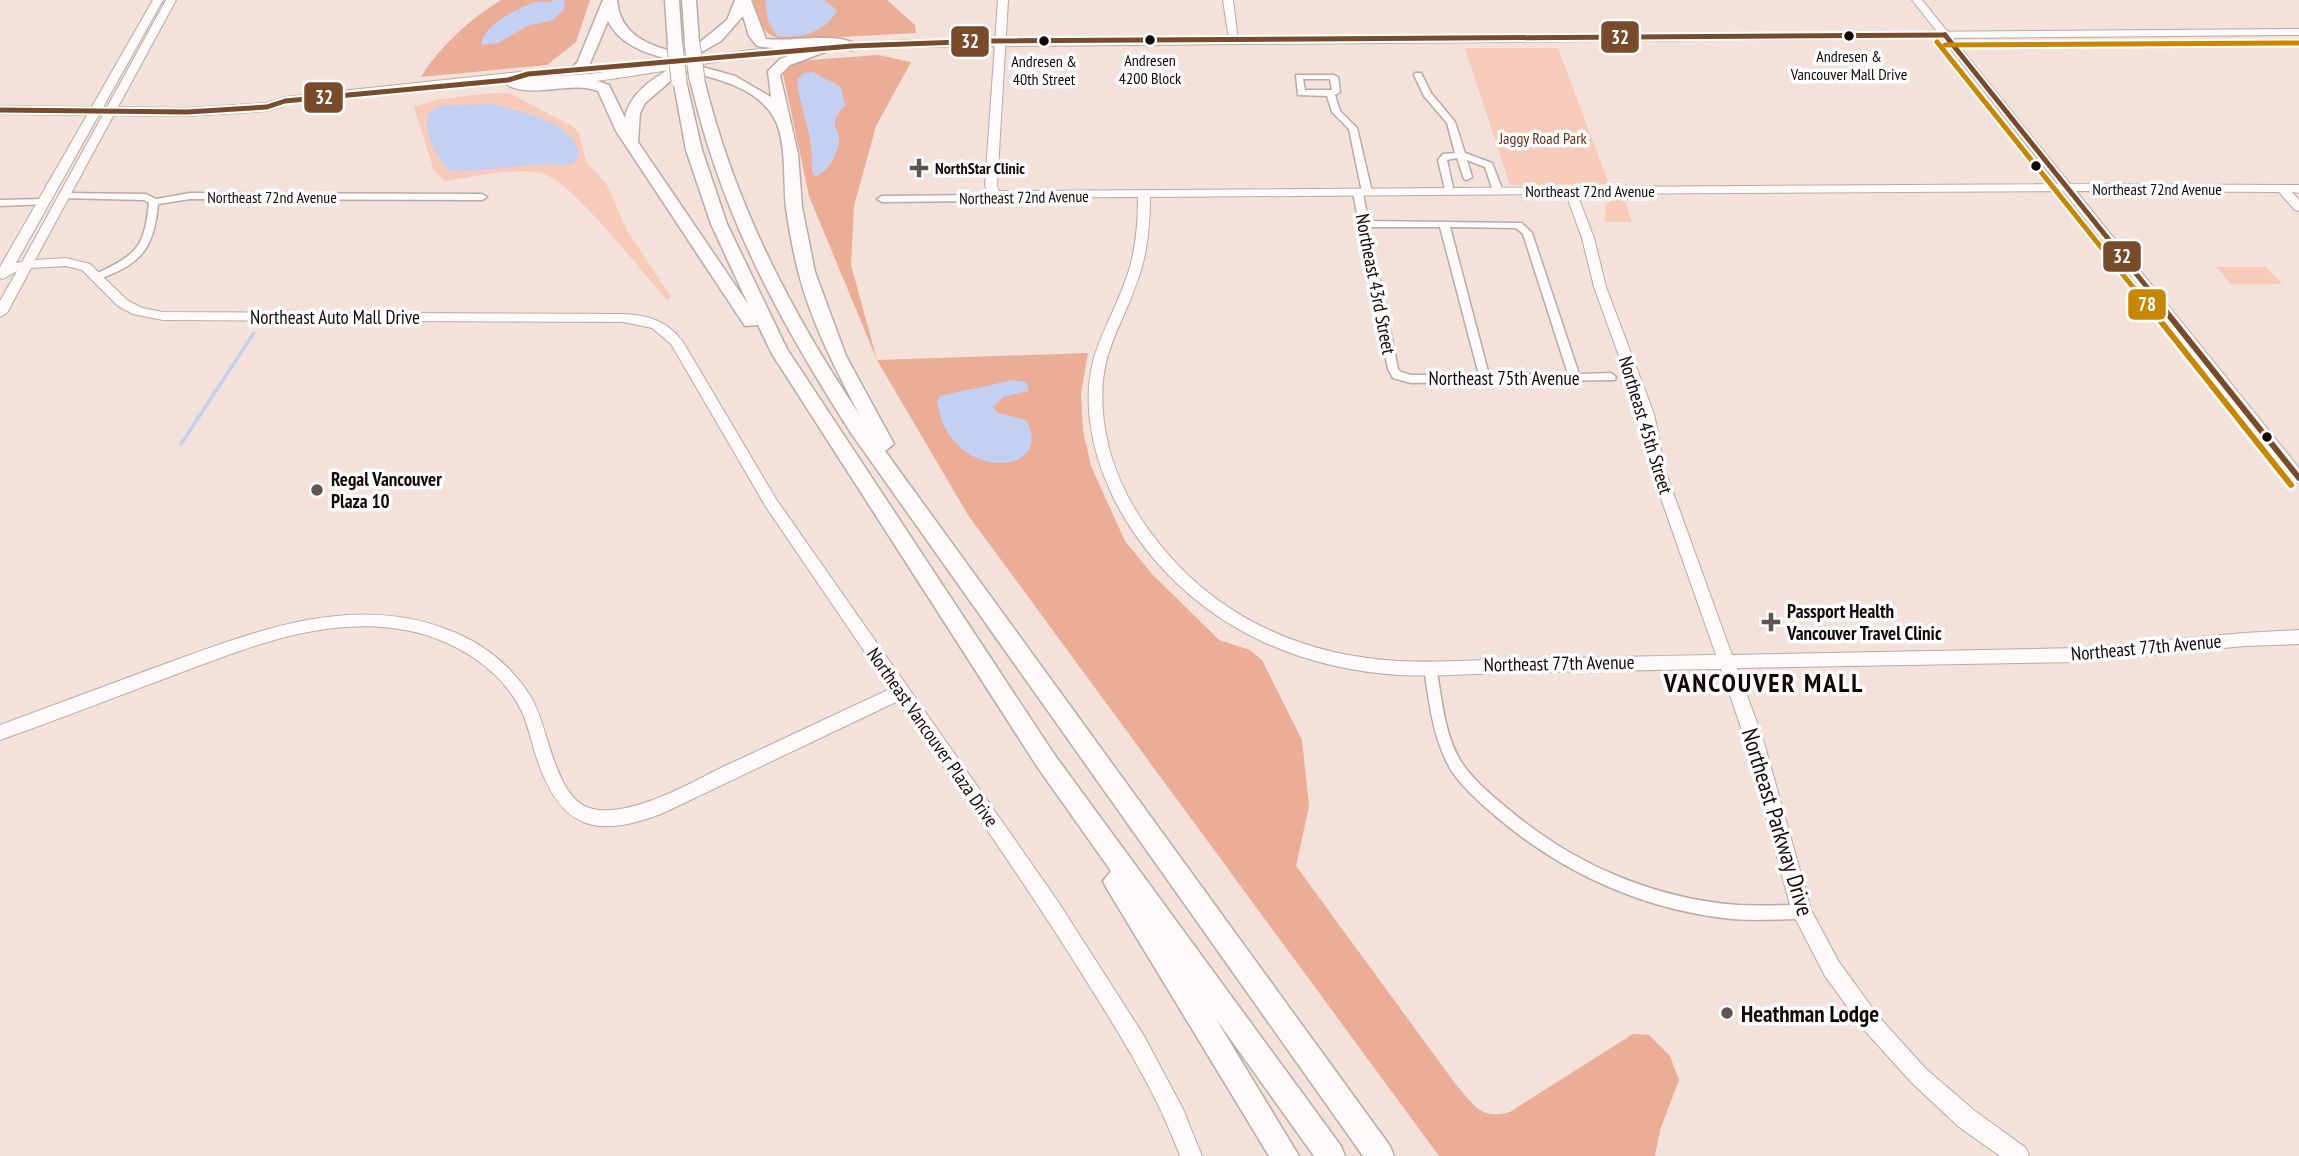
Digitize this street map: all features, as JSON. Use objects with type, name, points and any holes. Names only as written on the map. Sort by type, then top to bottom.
[{"type":"highway","points":[[610,0],[612,18],[627,37],[683,65],[742,83],[768,100],[780,115]]},
{"type":"highway","points":[[578,69],[583,65],[610,0]]},
{"type":"highway","points":[[672,0],[692,142],[719,224],[768,331],[794,376],[1046,761],[1285,1156]]},
{"type":"highway","points":[[689,0],[692,43],[683,65],[746,235],[773,293],[806,350],[923,519],[1380,1156]]},
{"type":"highway","points":[[636,148],[629,124],[635,105],[648,90],[726,31],[736,19],[743,0]]},
{"type":"highway","points":[[743,0],[756,36],[762,43],[781,45],[821,41],[852,46]]},
{"type":"highway","points":[[820,49],[785,62],[774,71],[780,115],[790,154],[799,242],[814,297],[850,384],[913,489],[923,519]]},
{"type":"highway","points":[[508,80],[524,86],[586,80],[599,84],[608,94],[623,131],[771,352],[794,376]]},
{"type":"highway","points":[[1046,761],[1331,1156]]},
{"type":"main road","points":[[0,100],[113,107],[253,108],[285,102],[508,80],[534,81],[852,46],[1000,40],[2299,32]]},
{"type":"main road","points":[[508,80],[528,74],[657,62],[683,65]]},
{"type":"main road","points":[[0,110],[97,106]]},
{"type":"street","points":[[2,274],[158,0]]},
{"type":"street","points":[[0,313],[171,0]]},
{"type":"street","points":[[995,195],[991,186],[1003,0]]},
{"type":"street","points":[[1228,0],[1234,39]]},
{"type":"street","points":[[1917,0],[2299,478]]},
{"type":"street","points":[[1418,75],[1427,94],[1451,122],[1467,177]]},
{"type":"street","name":"Northeast 43rd Street","points":[[1329,93],[1336,112],[1353,128],[1365,224],[1393,369],[1397,375]]},
{"type":"street","points":[[1449,192],[1442,160],[1446,156],[1461,155],[1489,165],[1497,191]]},
{"type":"street","points":[[2282,189],[2299,207]]},
{"type":"street","name":"Northeast 72nd Avenue","points":[[882,199],[980,198],[995,195],[1144,196],[1570,190],[2299,189]]},
{"type":"street","name":"Northeast 45th Street","points":[[1570,190],[1588,238],[1600,287],[1647,414],[1658,470],[1727,659]]},
{"type":"street","name":"Northeast 72nd Avenue","points":[[64,196],[146,197],[154,202],[185,197],[482,197]]},
{"type":"street","name":"Northeast 77th Avenue","points":[[1144,196],[1143,230],[1138,261],[1102,348],[1096,376],[1096,421],[1102,451],[1128,511],[1168,567],[1213,606],[1282,645],[1366,665],[1430,667],[1727,659],[2080,655],[2219,640],[2299,637]]},
{"type":"street","points":[[0,203],[44,202]]},
{"type":"street","points":[[99,276],[128,261],[147,245],[151,235],[154,202]]},
{"type":"street","points":[[1444,223],[1485,379]]},
{"type":"street","points":[[1365,224],[1520,225],[1527,233],[1575,378]]},
{"type":"street","name":"Northeast Auto Mall Drive","points":[[2,274],[25,265],[74,263],[99,276],[127,306],[144,314],[172,317],[634,318],[662,326]]},
{"type":"street","name":"Northeast Vancouver Plaza Drive","points":[[662,326],[676,342],[771,503],[1050,906],[1137,1042],[1175,1116],[1191,1156]]},
{"type":"street","name":"Northeast 75th Avenue","points":[[1397,375],[1411,379],[1611,377]]},
{"type":"street","points":[[0,733],[241,643],[312,625],[388,621],[446,634],[495,662],[527,705],[553,785],[564,802],[581,813],[604,818],[630,816],[655,808],[902,691]]},
{"type":"street","name":"Northeast Parkway Drive","points":[[1727,659],[1754,739],[1802,912],[1832,970],[1871,1024],[1919,1076],[1967,1119],[2018,1156]]},
{"type":"street","points":[[1430,667],[1441,728],[1457,766],[1519,828],[1570,864],[1666,900],[1728,911],[1802,912]]},
{"type":"green space","name":"Jaggy Road Park","points":[[1465,48],[1558,48],[1609,184],[1510,185]]},
{"type":"green space","points":[[509,93],[574,127],[579,133],[586,162],[606,183],[627,230],[670,296],[668,301],[588,209],[554,179],[541,173],[518,171],[445,181],[434,171],[414,107],[436,100]]},
{"type":"green space","points":[[1614,199],[1624,199],[1632,222],[1605,222],[1606,204]]},
{"type":"green space","points":[[2216,267],[2266,267],[2282,284],[2231,284]]},
{"type":"shaded area","points":[[501,0],[590,0],[576,42],[547,65],[421,77],[456,34]]},
{"type":"shaded area","points":[[753,0],[887,0],[915,25],[916,33],[786,40],[766,32]]},
{"type":"shaded area","points":[[878,55],[911,62],[876,126],[854,206],[851,265],[877,360],[809,196],[782,69],[798,61]]},
{"type":"shaded area","points":[[1088,353],[1081,393],[1083,430],[1091,466],[1125,541],[1152,574],[1219,640],[1250,650],[1262,660],[1302,740],[1309,806],[1296,866],[1457,1086],[1485,1113],[1510,1112],[1633,1034],[1649,1035],[1670,1056],[1679,1080],[1660,1130],[1655,1156],[1439,1156],[968,515],[877,360]]},
{"type":"water","points":[[565,0],[564,9],[553,20],[527,26],[498,43],[481,45],[488,30],[502,18],[535,2]]},
{"type":"water","points":[[765,0],[824,0],[837,10],[820,29],[785,37],[776,35],[768,21]]},
{"type":"water","points":[[813,72],[841,87],[845,106],[835,119],[839,139],[834,157],[824,171],[815,176],[812,172],[811,146],[797,80],[803,73]]},
{"type":"water","points":[[492,104],[532,115],[560,128],[570,136],[577,147],[578,159],[571,165],[449,171],[435,151],[428,134],[427,118],[430,111],[440,106]]},
{"type":"water","points":[[1013,380],[1026,382],[1029,391],[1003,397],[993,407],[997,413],[1026,420],[1032,438],[1027,452],[1015,461],[998,463],[979,459],[960,448],[946,428],[937,401],[940,396]]},
{"type":"waterway","points":[[181,444],[254,333]]},
{"type":"transit line","name":"32","points":[[1945,35],[2299,478]]},
{"type":"transit line","name":"32","points":[[0,110],[187,112],[267,107],[285,101],[508,80],[528,74],[852,46],[987,41],[1945,35]]},
{"type":"transit line","name":"78","points":[[1937,42],[2291,485]]},
{"type":"transit line","name":"78","points":[[1945,45],[2299,43]]},
{"type":"place","name":"Andresen & Vancouver Mall Drive","points":[[1849,36]]},
{"type":"place","name":"Andresen 4200 Block","points":[[1150,40]]},
{"type":"place","name":"Andresen & 40th Street","points":[[1044,41]]},
{"type":"place","name":"NorthStar Clinic","points":[[919,168]]},
{"type":"place","name":"Regal Vancouver Plaza 10","points":[[317,490]]},
{"type":"place","name":"Passport Health Vancouver Travel Clinic","points":[[1771,622]]},
{"type":"place","name":"Heathman Lodge","points":[[1727,1013]]},
{"type":"district","name":"VANCOUVER MALL","points":[[1764,682]]}]
